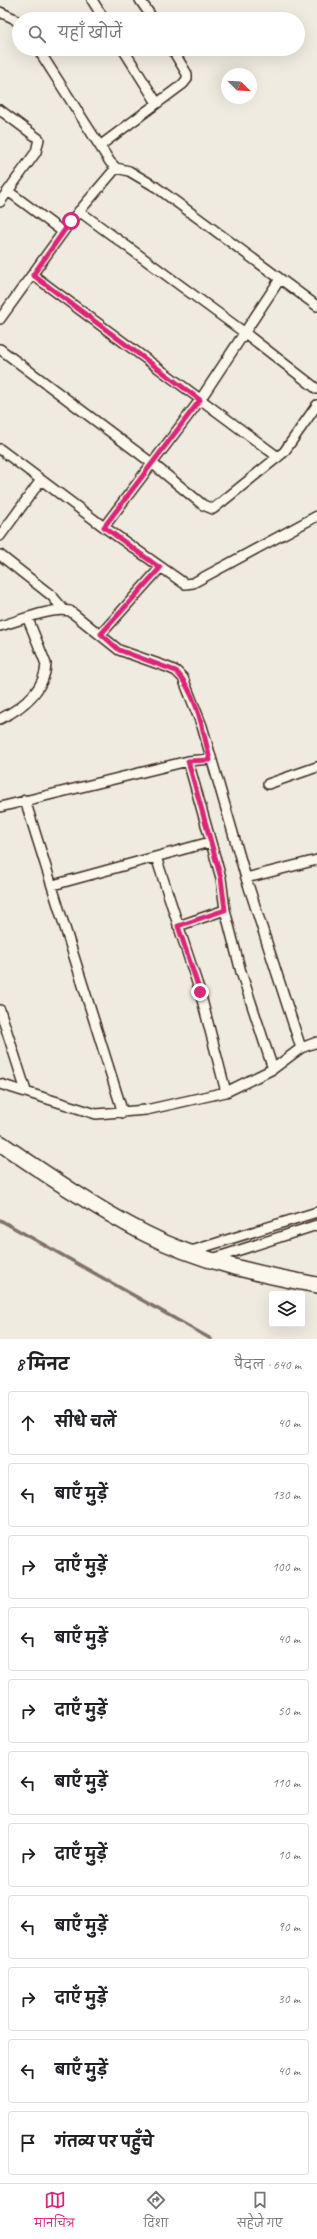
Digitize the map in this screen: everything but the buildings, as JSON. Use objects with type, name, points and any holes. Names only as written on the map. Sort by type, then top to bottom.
[{"type":"main road","points":[[0,1143],[62,1185],[144,1234],[188,1252],[265,1276],[317,1285]]},
{"type":"street","points":[[92,0],[100,12]]},
{"type":"street","points":[[140,0],[148,12]]},
{"type":"street","points":[[0,12],[12,18]]},
{"type":"street","points":[[43,56],[101,145],[110,162],[116,168],[129,171],[156,187],[317,306]]},
{"type":"street","points":[[128,56],[158,103]]},
{"type":"street","points":[[101,145],[183,84],[187,79],[185,70],[176,56]]},
{"type":"street","points":[[0,110],[39,139],[36,152],[0,202]]},
{"type":"street","points":[[0,319],[79,211],[116,168]]},
{"type":"street","points":[[8,191],[63,232]]},
{"type":"street","points":[[79,211],[245,333],[317,389]]},
{"type":"street","points":[[33,275],[278,457]]},
{"type":"street","points":[[104,527],[200,400],[280,279]]},
{"type":"street","points":[[0,349],[153,464],[203,505],[213,509],[284,452],[317,405]]},
{"type":"street","points":[[0,449],[182,583],[193,583],[317,516]]},
{"type":"street","points":[[0,536],[41,480]]},
{"type":"street","points":[[0,555],[52,596],[64,610]]},
{"type":"street","points":[[101,634],[160,568]]},
{"type":"street","points":[[0,626],[64,610],[70,611],[101,634],[119,650],[167,666],[176,671],[183,678],[202,726],[210,760],[246,878],[301,1048]]},
{"type":"street","points":[[0,719],[12,713],[25,703],[39,687],[46,671],[46,664],[28,619]]},
{"type":"street","points":[[0,807],[188,761],[210,760]]},
{"type":"street","points":[[188,761],[221,878],[225,910],[241,972],[273,1069]]},
{"type":"street","points":[[268,784],[317,766]]},
{"type":"street","points":[[26,800],[123,1113]]},
{"type":"street","points":[[53,885],[210,842]]},
{"type":"street","points":[[156,857],[208,1018],[226,1092]]},
{"type":"street","points":[[246,878],[317,860]]},
{"type":"street","points":[[178,926],[225,910]]},
{"type":"street","points":[[0,1010],[26,1091]]},
{"type":"street","points":[[0,1084],[96,1114],[146,1110],[226,1092],[273,1069],[301,1048],[317,1042]]},
{"type":"street","points":[[188,1252],[314,1213],[316,1226],[210,1259]]},
{"type":"waterway","points":[[0,1220],[211,1339]]},
{"type":"route","points":[[71,221],[33,275],[200,400],[104,527],[160,568],[101,634],[119,650],[127,654],[167,666],[176,671],[183,678],[202,726],[210,760],[188,761],[221,878],[225,910],[178,926],[200,992]]}]
